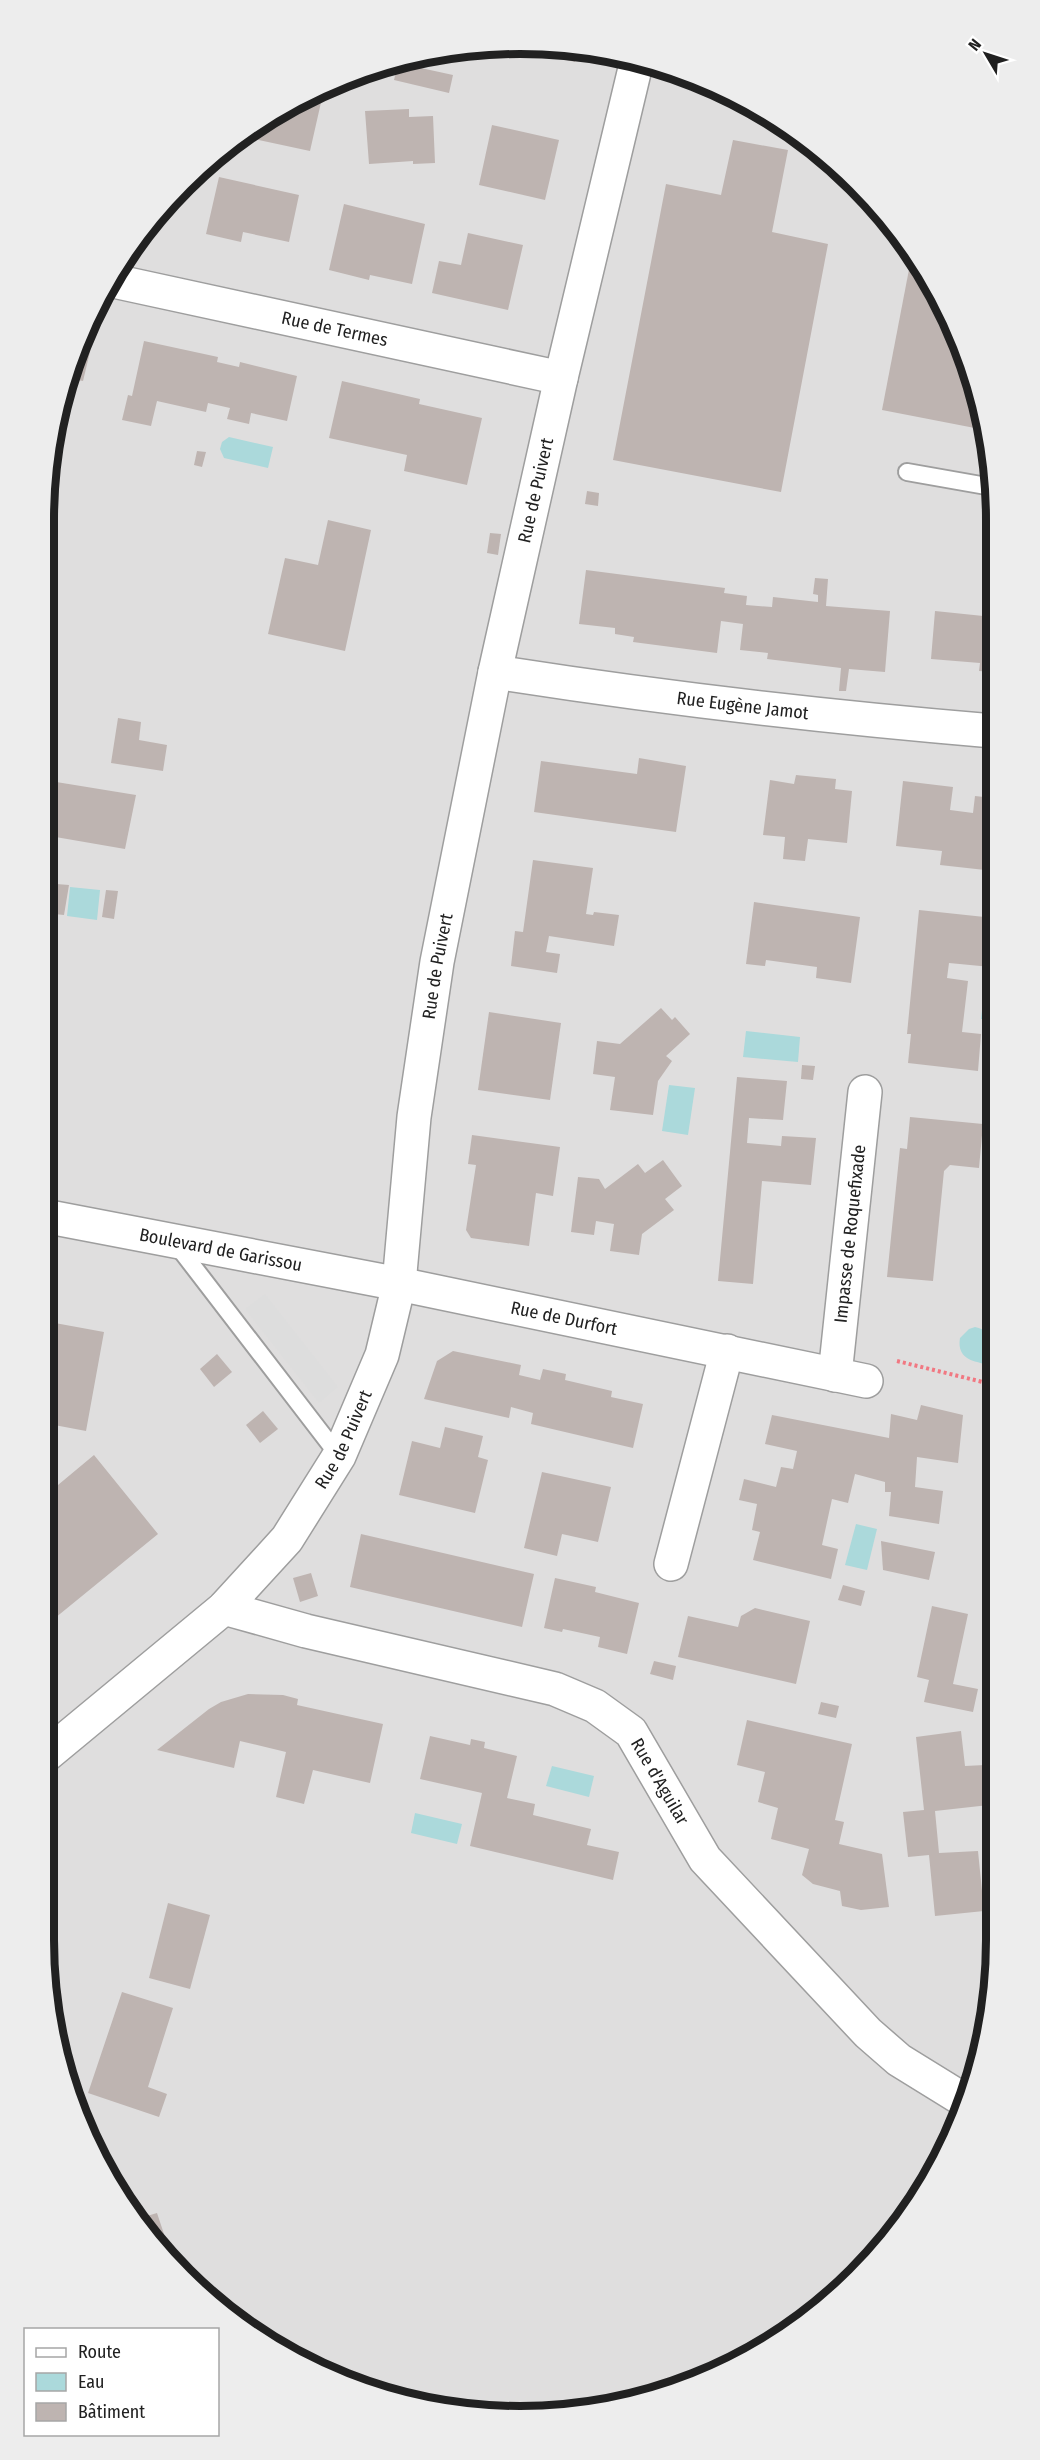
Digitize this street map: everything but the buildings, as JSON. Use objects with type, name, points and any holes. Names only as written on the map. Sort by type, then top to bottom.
[{"type":"street","name":"Rue de Puivert","points":[[54,1749],[224,1608],[287,1539],[339,1456],[382,1355],[399,1284],[414,1117],[437,962],[495,672],[561,378],[635,69]]},
{"type":"street","name":"Rue de Termes","points":[[119,282],[561,378]]},
{"type":"street","name":"Rue Eugène Jamot","points":[[495,672],[657,695],[881,721],[986,730]]},
{"type":"street","name":"Impasse de Roquefixade","points":[[851,1378],[865,1092]]},
{"type":"street","name":"Boulevard de Garissou","points":[[54,1218],[399,1284]]},
{"type":"street","name":"Rue de Durfort","points":[[399,1284],[851,1378]]},
{"type":"street","points":[[671,1564],[727,1351]]},
{"type":"street","name":"Rue d'Aguilar","points":[[224,1608],[306,1631],[555,1689],[595,1706],[631,1732],[705,1858],[868,2033],[899,2060],[959,2097]]},
{"type":"lane","points":[[907,472],[985,486]]},
{"type":"lane","points":[[173,1241],[339,1456]]},
{"type":"path","points":[[851,1378],[890,1359],[986,1383]]},
{"type":"shaded area","points":[[520,54],[550,55],[581,58],[641,70],[698,89],[753,116],[804,150],[850,190],[890,236],[924,287],[938,314],[951,342],[970,399],[982,459],[986,520],[986,1940],[982,2001],[970,2061],[951,2118],[924,2173],[907,2199],[890,2224],[850,2270],[804,2310],[753,2344],[726,2358],[698,2371],[641,2390],[581,2402],[520,2406],[490,2405],[429,2397],[399,2390],[342,2371],[287,2344],[261,2327],[236,2310],[190,2270],[150,2224],[116,2173],[102,2146],[89,2118],[70,2061],[58,2001],[54,1940],[54,520],[58,459],[70,399],[89,342],[102,314],[116,287],[150,236],[190,190],[236,150],[287,116],[342,89],[370,79],[399,70],[459,58]]},
{"type":"shaded area","points":[[265,1294],[338,1387],[319,1403],[245,1309]]},
{"type":"water","points":[[229,437],[273,447],[268,468],[224,458],[220,449],[222,442]]},
{"type":"water","points":[[70,887],[100,890],[97,920],[67,916]]},
{"type":"water","points":[[986,976],[986,1020],[981,1019]]},
{"type":"water","points":[[746,1031],[800,1037],[798,1062],[743,1057]]},
{"type":"water","points":[[669,1085],[695,1088],[688,1135],[662,1131]]},
{"type":"water","points":[[975,1327],[986,1331],[986,1364],[969,1359],[961,1352],[960,1338],[969,1329]]},
{"type":"water","points":[[856,1524],[877,1529],[867,1570],[845,1565]]},
{"type":"water","points":[[552,1766],[594,1776],[589,1797],[546,1786]]},
{"type":"water","points":[[415,1813],[462,1824],[457,1844],[411,1833]]}]
